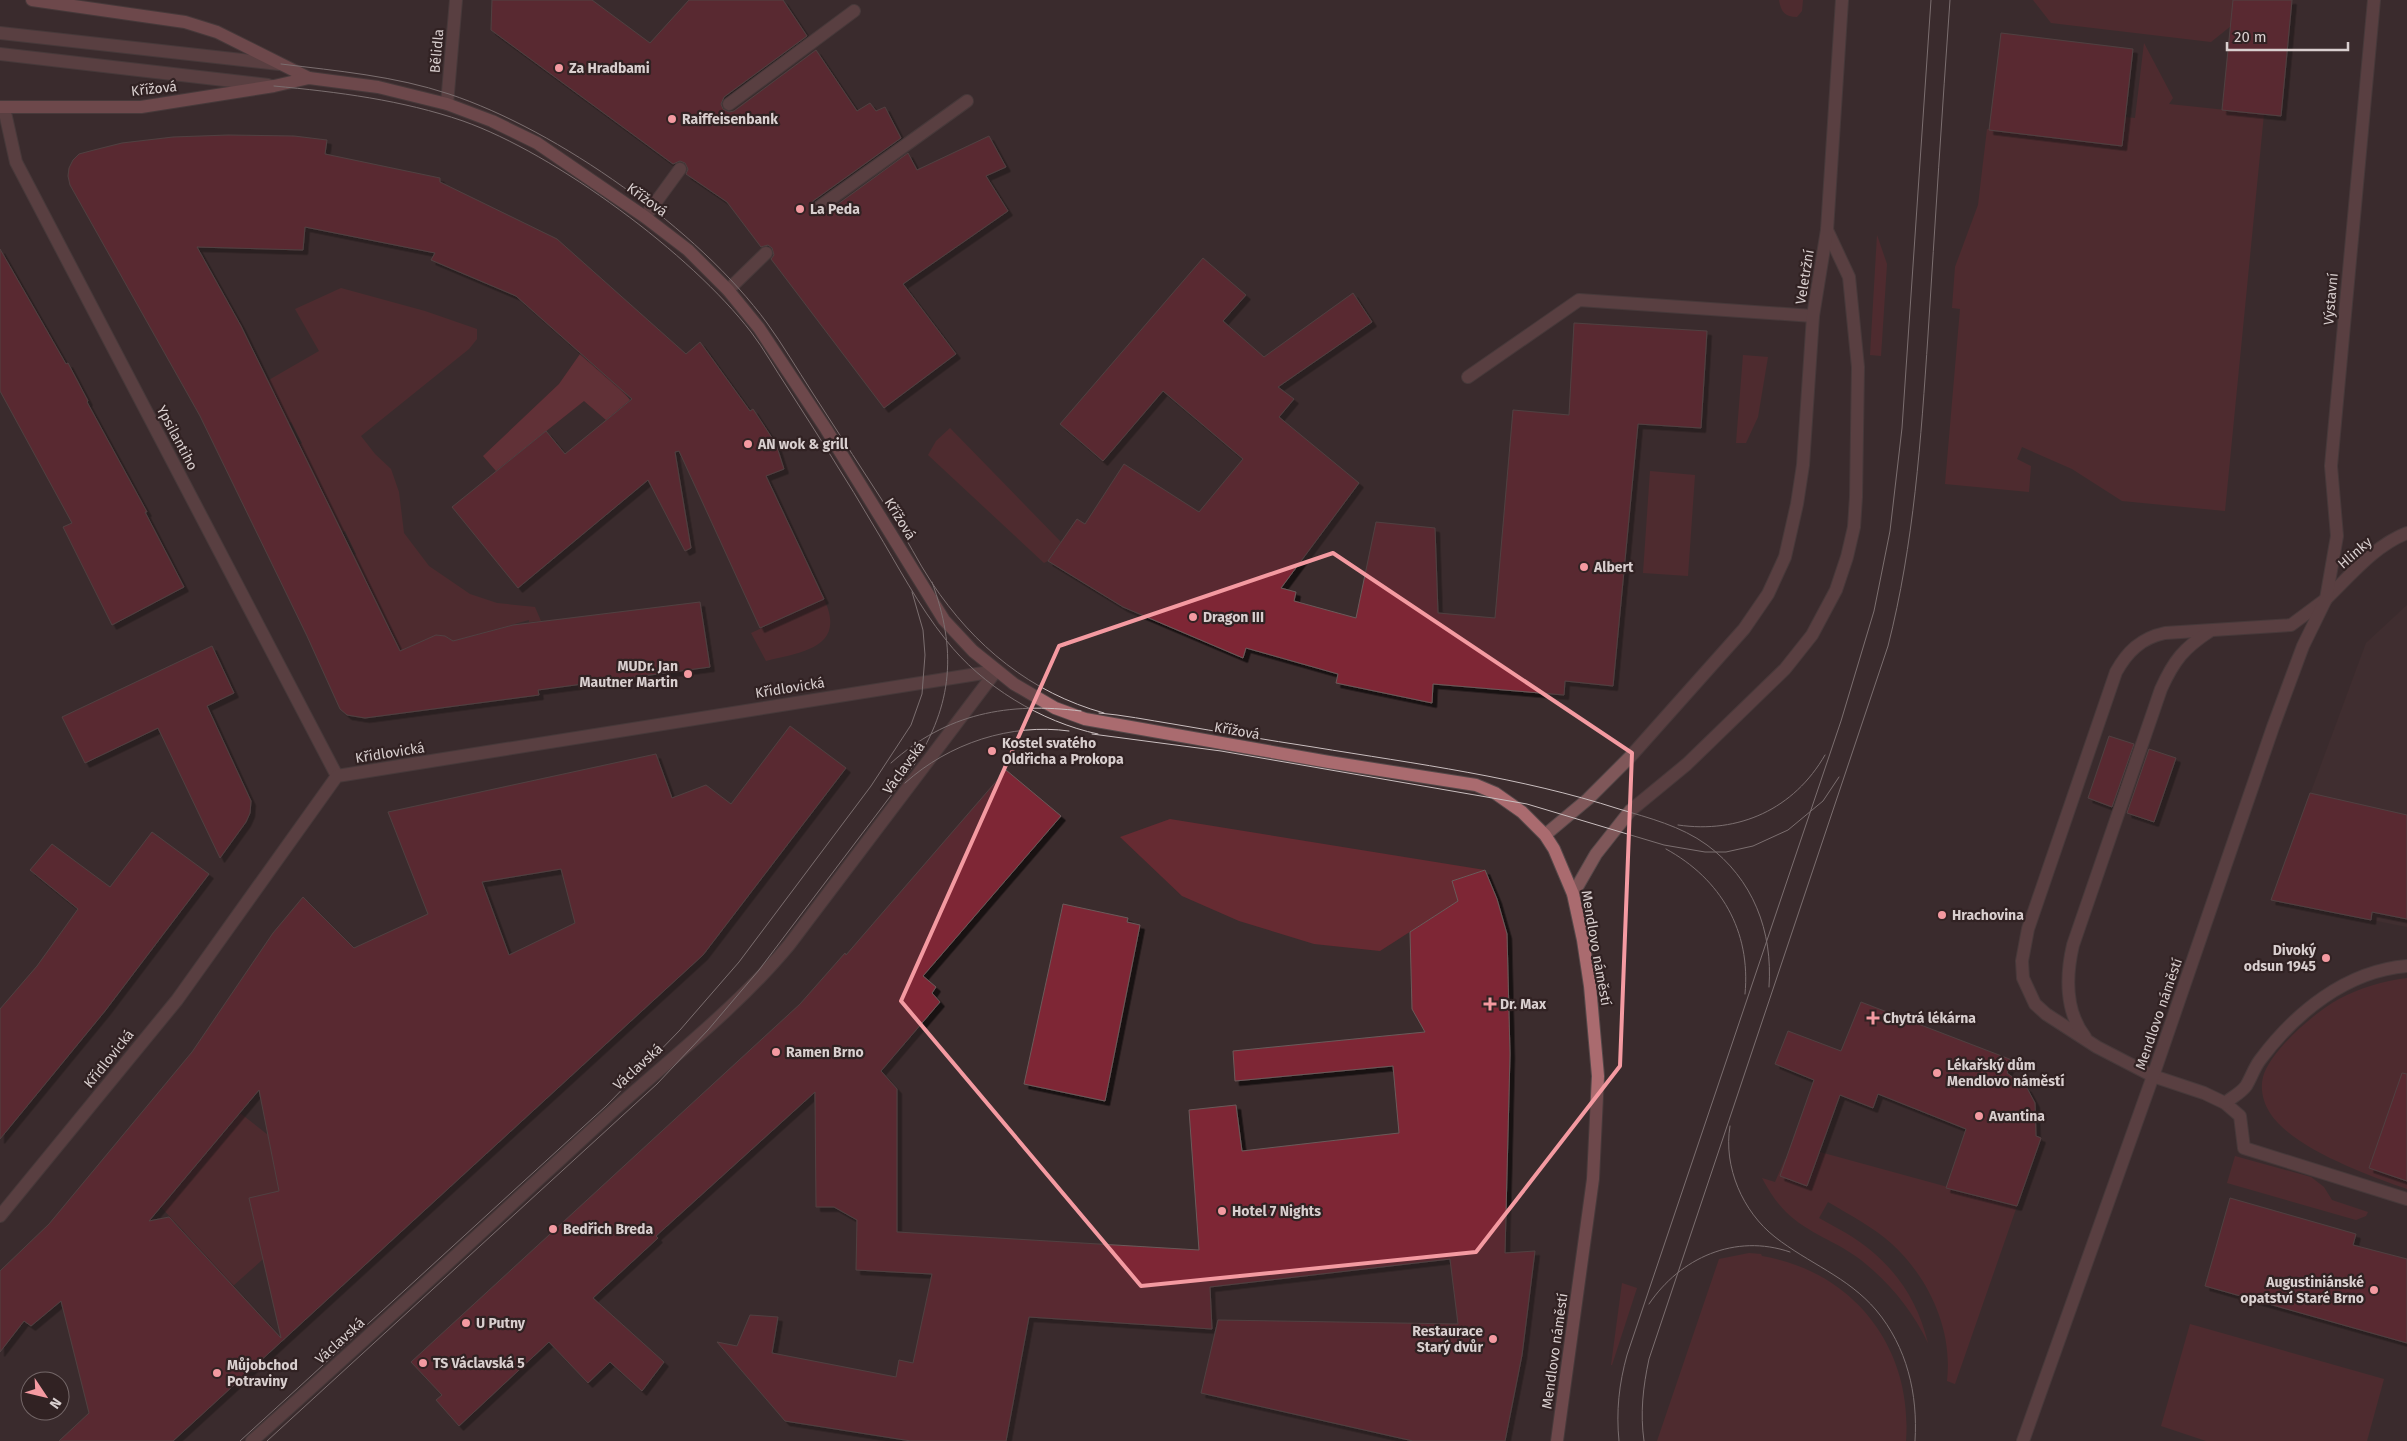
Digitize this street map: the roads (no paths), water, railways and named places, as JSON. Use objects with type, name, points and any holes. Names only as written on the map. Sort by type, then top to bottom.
[{"type":"main road","name":"Křížová","points":[[32,0],[186,22],[217,32],[308,78]]},
{"type":"main road","name":"Křížová","points":[[1,109],[141,107],[274,86],[308,78],[378,87],[447,104],[492,121],[537,144],[645,217],[688,250],[728,290],[759,328],[826,428],[944,620],[973,651],[996,671],[1034,696],[1069,714],[1085,719],[1328,762],[1476,785],[1508,801],[1545,835]]},
{"type":"main road","name":"Mendlovo náměstí","points":[[1545,835],[1562,866],[1573,894],[1583,940],[1595,1034],[1598,1076],[1597,1126],[1588,1223],[1557,1441]]},
{"type":"street","name":"Bělidla","points":[[447,104],[456,0]]},
{"type":"street","name":"Veletržní","points":[[1545,835],[1588,799],[1630,757],[1744,629],[1768,594],[1785,557],[1798,504],[1813,316],[1828,230],[1842,0]]},
{"type":"street","name":"Výstavní","points":[[2326,599],[2337,536],[2331,466],[2374,0]]},
{"type":"street","points":[[729,104],[854,12]]},
{"type":"street","points":[[0,33],[282,64]]},
{"type":"street","points":[[0,54],[274,86]]},
{"type":"street","points":[[818,208],[967,101]]},
{"type":"street","name":"Ypsilantiho","points":[[1,109],[16,162],[337,776]]},
{"type":"street","points":[[645,217],[680,169]]},
{"type":"street","points":[[1573,894],[1596,854],[1630,812],[1687,764],[1785,669],[1812,635],[1836,590],[1848,558],[1854,528],[1858,367],[1849,277],[1828,230]]},
{"type":"street","points":[[728,290],[766,253]]},
{"type":"street","points":[[1468,377],[1580,300],[1813,316]]},
{"type":"street","name":"Hlinky","points":[[2326,599],[2372,556],[2398,536],[2407,533]]},
{"type":"street","points":[[2326,599],[2291,625],[2154,635],[2137,645],[2120,664],[2028,929],[2022,961],[2023,978],[2035,1004],[2046,1014],[2088,1041],[2153,1076],[2204,1093],[2225,1103],[2240,1116],[2244,1148],[2407,1200]]},
{"type":"street","name":"Mendlovo náměstí","points":[[2023,1441],[2153,1076],[2273,727],[2303,646],[2326,599]]},
{"type":"street","points":[[2088,1041],[2076,1022],[2068,990],[2068,967],[2073,945],[2165,681],[2173,664],[2190,644],[2212,630]]},
{"type":"street","name":"Křídlovická","points":[[0,1216],[177,1000],[337,776],[996,671]]},
{"type":"street","name":"Václavská","points":[[252,1441],[658,1068],[735,1004],[764,976],[789,946],[996,671]]},
{"type":"street","points":[[2225,1103],[2244,1088],[2259,1061],[2290,1024],[2323,997],[2372,973],[2407,966]]},
{"type":"tram line","points":[[1619,1441],[1619,1398],[1627,1355],[1841,721],[1874,611],[1890,531],[1902,428],[1931,0]]},
{"type":"tram line","points":[[1644,1441],[1643,1400],[1649,1359],[1888,646],[1897,608],[1910,530],[1919,452],[1950,0]]},
{"type":"tram line","points":[[281,64],[366,75],[408,83],[449,94],[491,110],[535,132],[580,158],[623,187],[665,219],[704,253],[738,288],[767,323],[893,517],[932,583],[966,627],[1006,664],[1029,680],[1052,693],[1104,713]]},
{"type":"tram line","points":[[274,86],[393,102],[463,121],[500,136],[539,157],[579,182],[658,240],[694,271],[751,332],[843,475],[917,599],[936,627],[961,657],[995,687],[1014,700],[1055,721],[1098,734]]},
{"type":"tram line","points":[[267,1441],[657,1084],[708,1030],[759,970],[914,765],[937,720],[947,676],[948,654],[940,607],[932,582]]},
{"type":"tram line","points":[[240,1441],[606,1106],[680,1030],[739,962],[871,786],[911,725],[922,694],[925,655],[923,630],[912,592]]},
{"type":"tram line","points":[[891,763],[912,746],[934,733],[956,722],[980,715],[1028,708],[1081,711]]},
{"type":"tram line","points":[[1099,713],[1506,780],[1582,798],[1653,819],[1676,828],[1707,845],[1737,874],[1748,890],[1763,926],[1769,966],[1769,987]]},
{"type":"tram line","points":[[905,783],[941,757],[982,739],[1003,733],[1025,730],[1069,731]]},
{"type":"tram line","points":[[1092,734],[1221,751],[1527,804],[1664,845],[1705,852],[1726,852],[1753,846],[1788,830],[1823,801],[1839,777]]},
{"type":"tram line","points":[[1678,825],[1701,827],[1722,825],[1743,821],[1763,814],[1798,790],[1825,755]]},
{"type":"tram line","points":[[1666,849],[1702,875],[1717,891],[1728,909],[1737,928],[1743,949],[1746,971],[1745,994]]},
{"type":"tram line","points":[[1730,1126],[1729,1142],[1733,1173],[1738,1188],[1753,1215],[1775,1237],[1840,1279],[1865,1298],[1887,1324],[1896,1339],[1903,1355],[1912,1389],[1915,1406],[1915,1441]]},
{"type":"tram line","points":[[1649,1304],[1676,1274],[1693,1262],[1710,1254],[1729,1248],[1749,1246],[1769,1247],[1790,1252]]},
{"type":"place","name":"Za Hradbami","points":[[559,68]]},
{"type":"place","name":"Raiffeisenbank","points":[[672,119]]},
{"type":"place","name":"La Peda","points":[[800,209]]},
{"type":"place","name":"AN wok & grill","points":[[748,444]]},
{"type":"place","name":"Albert","points":[[1584,567]]},
{"type":"place","name":"Dragon III","points":[[1193,617]]},
{"type":"place","name":"MUDr. Jan Mautner Martin","points":[[688,674]]},
{"type":"place","name":"Kostel svatého Oldřicha a Prokopa","points":[[992,751]]},
{"type":"place","name":"Hrachovina","points":[[1942,915]]},
{"type":"place","name":"Divoký odsun 1945","points":[[2326,958]]},
{"type":"place","name":"Dr. Max","points":[[1490,1004]]},
{"type":"place","name":"Chytrá lékárna","points":[[1873,1018]]},
{"type":"place","name":"Ramen Brno","points":[[776,1052]]},
{"type":"place","name":"Lékařský dům Mendlovo náměstí","points":[[1937,1073]]},
{"type":"place","name":"Avantina","points":[[1979,1116]]},
{"type":"place","name":"Hotel 7 Nights","points":[[1222,1211]]},
{"type":"place","name":"Bedřich Breda","points":[[553,1229]]},
{"type":"place","name":"Augustiniánské opatství Staré Brno","points":[[2374,1290]]},
{"type":"place","name":"U Putny","points":[[466,1323]]},
{"type":"place","name":"Restaurace Starý dvůr","points":[[1493,1339]]},
{"type":"place","name":"TS Václavská 5","points":[[423,1363]]},
{"type":"place","name":"Můjobchod Potraviny","points":[[217,1373]]}]
